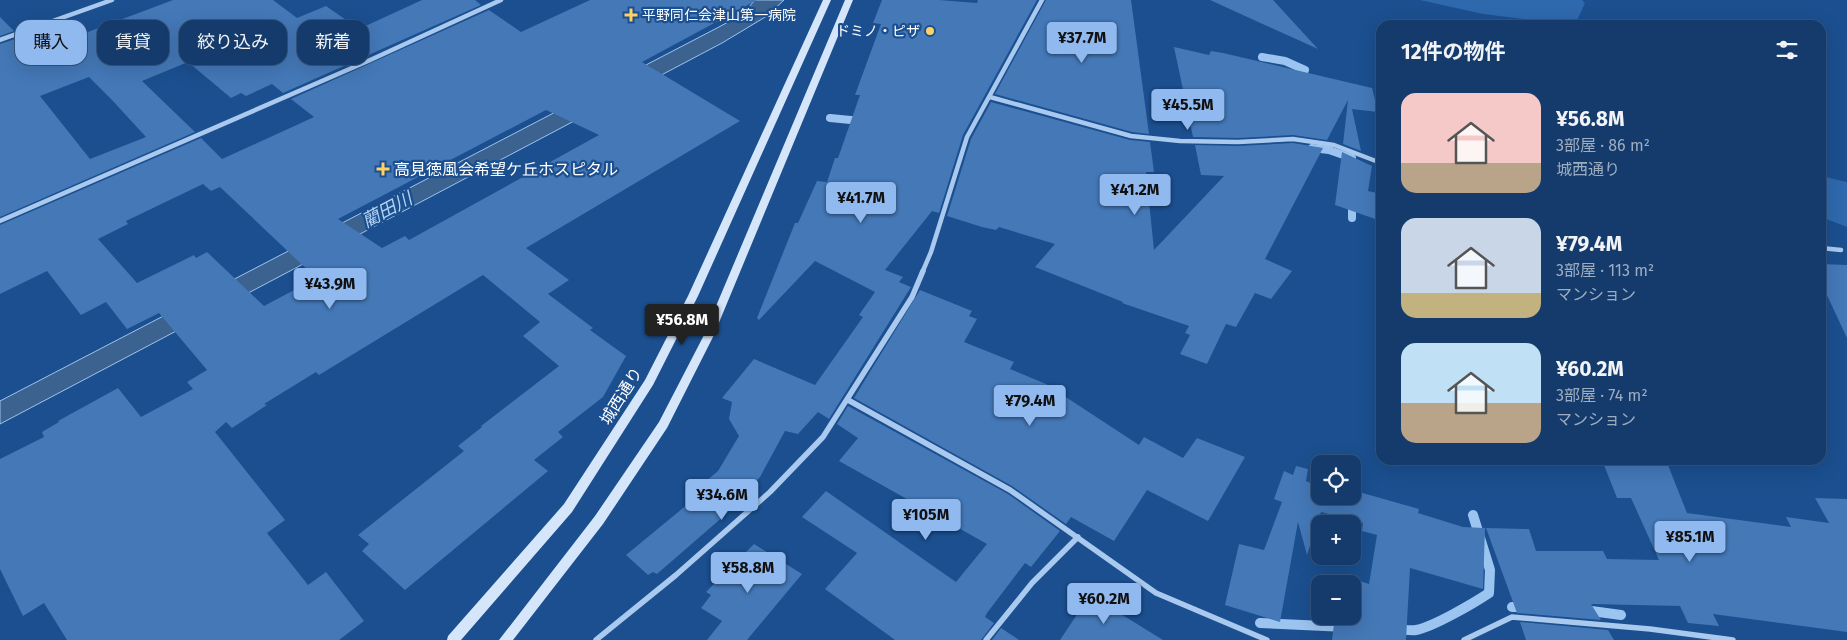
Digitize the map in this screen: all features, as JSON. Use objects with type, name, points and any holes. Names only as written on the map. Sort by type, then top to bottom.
[{"type":"street","points":[[0,40],[112,0]]},
{"type":"street","points":[[0,221],[368,61],[500,0]]},
{"type":"street","name":"城西通り","points":[[453,640],[568,508],[649,382],[693,296],[827,0]]},
{"type":"street","points":[[505,640],[599,520],[663,425],[708,337],[849,0]]},
{"type":"street","points":[[596,640],[676,575],[770,492],[823,438],[912,297],[931,252],[967,137],[1042,0]]},
{"type":"street","points":[[990,97],[1130,136],[1180,141],[1238,142],[1293,139],[1334,146],[1376,162]]},
{"type":"street","points":[[1826,248],[1841,250]]},
{"type":"street","points":[[848,400],[1010,490],[1156,592],[1267,640]]},
{"type":"street","points":[[986,640],[1032,583],[1078,537]]},
{"type":"street","points":[[1464,640],[1512,617],[1650,629],[1733,640]]},
{"type":"shaded area","points":[[1420,0],[1582,0],[1585,3],[1577,20],[1532,20],[1483,14]]},
{"type":"shaded area","points":[[1826,177],[1847,182],[1847,227],[1826,219]]},
{"type":"water","name":"藺田川","points":[[755,0],[784,0],[767,16],[722,43],[0,424],[0,401],[717,28],[743,14]]},
{"type":"building","points":[[173,0],[273,0],[297,18],[326,6],[346,20],[297,20],[297,65],[346,65],[283,93],[272,84],[246,96],[241,93],[231,98],[192,65],[287,65],[287,20],[179,20],[179,65],[181,65],[142,81],[195,132],[0,217],[0,44],[15,39],[15,65],[87,65],[87,32],[97,29],[97,65],[169,65],[169,20],[120,20]],"holes":[[[89,77],[146,137],[90,159],[40,96]]]},
{"type":"building","points":[[422,0],[475,0],[481,5],[369,55],[369,24]]},
{"type":"building","points":[[590,0],[757,0],[642,62],[740,121],[526,248],[569,280],[548,294],[593,328],[590,330],[626,356],[603,397],[558,432],[563,437],[534,460],[548,471],[405,590],[362,551],[369,544],[358,535],[464,451],[458,446],[481,426],[559,366],[523,336],[540,322],[483,275],[319,375],[316,372],[264,404],[267,405],[232,428],[226,422],[215,432],[285,520],[267,533],[308,585],[326,572],[364,621],[339,640],[67,640],[44,603],[23,616],[0,569],[0,459],[44,437],[42,432],[58,421],[118,388],[141,417],[193,389],[187,382],[207,370],[159,313],[127,329],[106,302],[81,315],[47,271],[0,294],[0,225],[201,138],[222,159],[314,117],[291,99],[489,10],[521,32]],"holes":[[[546,110],[599,135],[409,240],[405,236],[382,248],[338,219]],[[203,184],[211,191],[220,187],[314,276],[311,277],[313,280],[264,306],[207,252],[196,258],[194,255],[137,283],[98,239],[128,224],[126,221]]]},
{"type":"building","points":[[882,0],[939,0],[977,3],[978,0],[1037,0],[963,135],[939,213],[932,211],[885,270],[903,277],[899,282],[911,287],[829,419],[818,412],[798,434],[785,431],[760,477],[725,515],[657,574],[653,572],[648,575],[626,555],[711,485],[706,481],[718,471],[739,436],[729,419],[732,402],[722,398],[754,359],[815,385],[863,317],[859,315],[875,292],[815,261],[759,320],[757,318],[795,223],[798,223],[817,181],[827,182],[835,158],[838,158],[860,95],[855,95],[881,24],[873,23]]},
{"type":"building","points":[[1046,0],[1131,0],[1149,134],[1132,132],[995,94]]},
{"type":"building","points":[[1210,0],[1273,0],[1318,49]]},
{"type":"building","points":[[0,17],[14,31],[0,36]]},
{"type":"building","points":[[1174,47],[1209,55],[1211,51],[1223,53],[1372,88],[1376,104],[1376,112],[1352,109],[1361,151],[1343,144],[1348,100],[1327,140],[1293,135],[1238,138],[1193,137]]},
{"type":"building","points":[[991,102],[1130,140],[1150,142],[1154,172],[1146,172],[1154,250],[1224,176],[1201,175],[1195,145],[1238,146],[1293,143],[1323,148],[1265,259],[1292,271],[1271,299],[1255,293],[1236,327],[1226,324],[1207,364],[1180,354],[1190,335],[1185,333],[1189,326],[1122,303],[1035,267],[1055,244],[999,227],[996,230],[947,216],[971,139]]},
{"type":"building","points":[[1342,152],[1372,166],[1368,191],[1376,193],[1376,219],[1335,205]]},
{"type":"building","points":[[1826,264],[1847,265],[1847,338],[1826,293]]},
{"type":"building","points":[[920,290],[972,311],[969,316],[977,319],[964,342],[1014,362],[1010,369],[1046,384],[1139,445],[1144,437],[1183,458],[1197,438],[1245,457],[1208,521],[1147,490],[1114,541],[1071,517],[1066,524],[1012,486],[854,398]]},
{"type":"building","points":[[848,406],[1008,494],[1060,531],[1031,567],[1025,563],[987,613],[985,617],[994,623],[981,640],[895,640],[825,589],[857,553],[802,517],[826,491],[956,582],[987,544],[839,461],[858,438],[837,424]]},
{"type":"building","points":[[1604,465],[1668,465],[1687,513],[1791,527],[1786,517],[1829,523],[1815,498],[1847,499],[1847,632],[1713,614],[1719,626],[1688,623],[1680,606],[1591,604],[1601,620],[1517,613],[1486,528],[1529,529],[1536,551],[1603,551],[1607,559],[1659,560],[1631,498],[1617,498]]},
{"type":"building","points":[[1296,466],[1308,469],[1306,481],[1311,483],[1311,505],[1361,505],[1361,493],[1419,509],[1418,513],[1463,527],[1485,528],[1483,589],[1410,568],[1406,640],[1332,640],[1334,625],[1361,625],[1361,581],[1369,584],[1377,535],[1362,531],[1361,515],[1332,515],[1321,512],[1320,515],[1311,515],[1311,543],[1307,555],[1298,522],[1280,622],[1225,605],[1239,544],[1264,550],[1282,502],[1274,499],[1284,471],[1293,475]]},
{"type":"building","points":[[754,544],[802,574],[747,640],[707,640],[722,621],[701,608],[711,595],[706,592]]},
{"type":"building","points":[[1090,595],[1163,640],[1060,640]]},
{"type":"building","points":[[1520,622],[1608,630],[1614,640],[1526,640]]},
{"type":"building","points":[[1001,628],[1019,640],[992,640]]},
{"type":"waterway","points":[[1262,57],[1285,61],[1305,70],[1300,82]]},
{"type":"waterway","points":[[830,118],[861,121]]},
{"type":"waterway","points":[[1312,148],[1329,150],[1352,158]]},
{"type":"waterway","points":[[1352,201],[1352,218]]},
{"type":"waterway","points":[[1396,629],[1414,630],[1423,628],[1474,603],[1489,593],[1490,570],[1473,515]]},
{"type":"waterway","points":[[1512,607],[1527,607]]},
{"type":"waterway","points":[[1584,610],[1621,615]]},
{"type":"waterway","points":[[1260,623],[1346,627]]},
{"type":"place","name":"平野同仁会津山第一病院","points":[[631,15]]},
{"type":"place","name":"ドミノ・ピザ","points":[[930,31]]},
{"type":"place","name":"高見徳風会希望ケ丘ホスピタル","points":[[383,169]]}]
